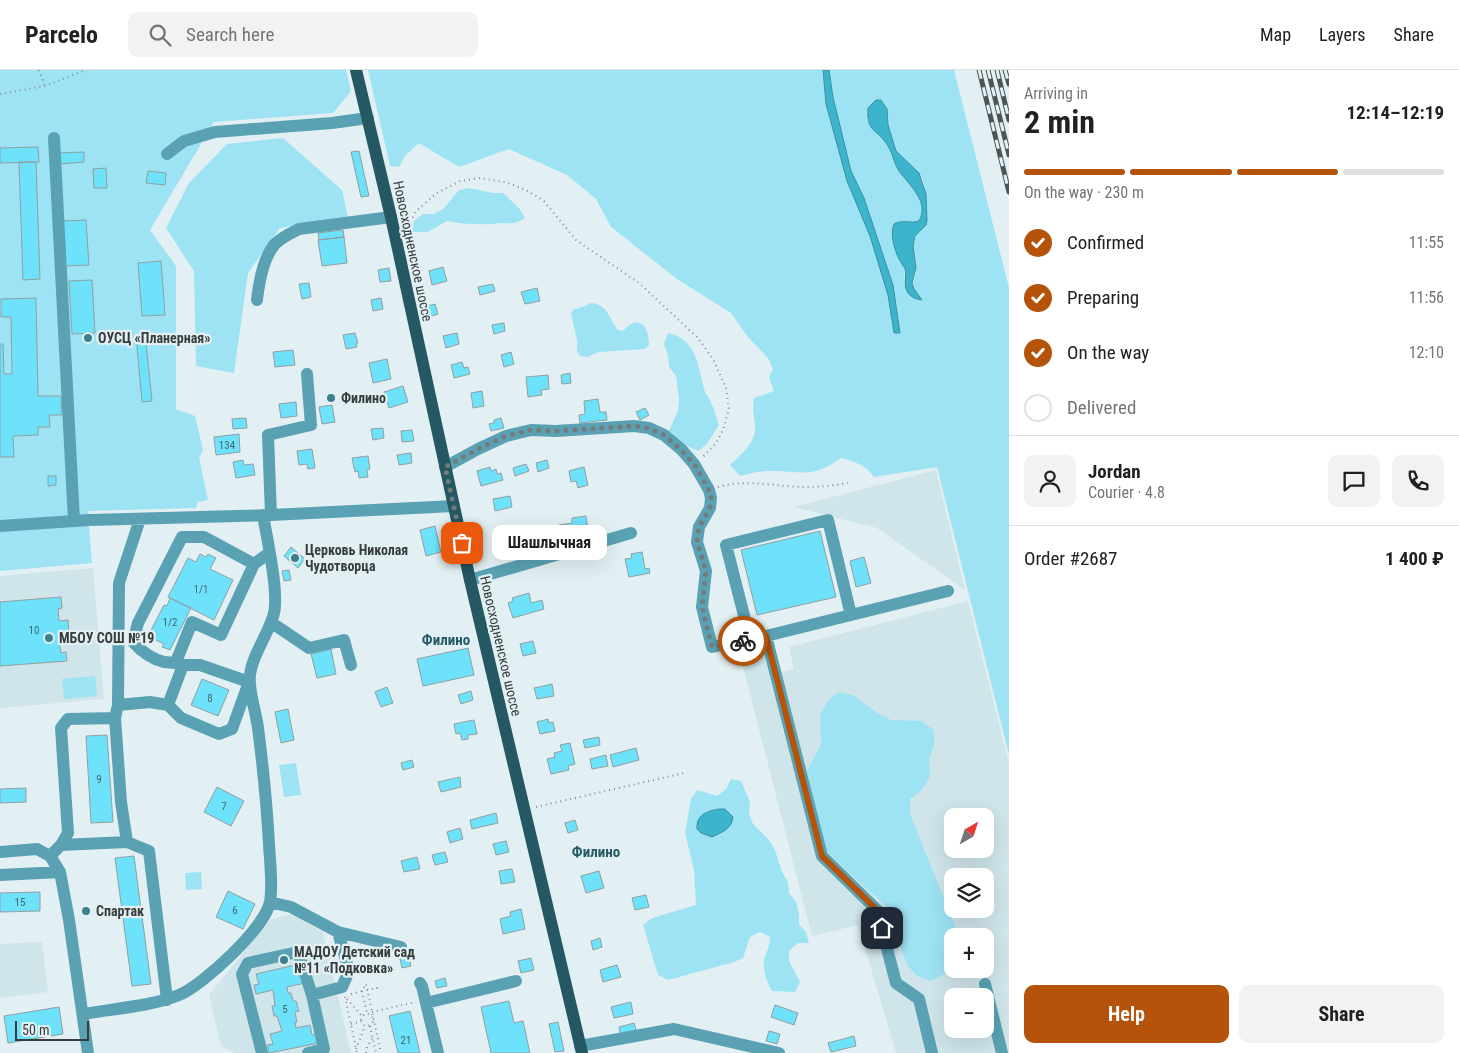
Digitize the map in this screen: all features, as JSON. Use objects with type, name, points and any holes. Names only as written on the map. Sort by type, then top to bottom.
[{"type":"main road","name":"Новосходненское шоссе","points":[[356,70],[391,217],[470,580],[581,1049]]},
{"type":"street","points":[[167,154],[184,141],[214,132],[332,123],[368,118]]},
{"type":"street","points":[[54,138],[74,521]]},
{"type":"street","points":[[257,300],[259,284],[267,260],[275,244],[285,236],[299,229],[391,217]]},
{"type":"street","points":[[50,856],[68,833],[61,728],[68,719],[117,711],[150,702],[168,705],[181,718],[219,734],[232,729],[249,682],[251,671],[272,623],[275,610],[275,591],[269,554],[267,515],[268,435],[311,424],[307,374]]},
{"type":"street","points":[[445,467],[506,436],[531,430],[556,431],[634,426],[648,428],[664,435],[694,464],[709,490],[711,498],[710,508],[699,527],[697,542],[706,571],[702,607],[712,647],[766,636],[948,591]]},
{"type":"street","points":[[0,526],[74,521],[267,515],[454,506]]},
{"type":"street","points":[[127,842],[121,802],[117,711],[119,583],[140,520]]},
{"type":"street","points":[[750,639],[726,545],[828,520],[850,615]]},
{"type":"street","points":[[470,580],[631,533]]},
{"type":"street","points":[[249,682],[200,665],[164,662],[142,652],[133,642],[138,623],[182,536],[204,537],[254,564]]},
{"type":"street","points":[[168,705],[192,622],[221,635],[254,564],[269,554]]},
{"type":"street","points":[[272,623],[309,648],[344,640],[351,665]]},
{"type":"street","points":[[766,636],[822,856],[877,910],[896,983],[919,998],[932,1053]]},
{"type":"street","points":[[83,1014],[166,1000],[181,994],[206,978],[244,943],[264,915],[270,902],[267,806],[258,728],[249,682]]},
{"type":"street","points":[[60,845],[127,842],[149,851],[166,1000]]},
{"type":"street","points":[[0,852],[37,849],[50,856],[60,872],[69,920],[88,1053]]},
{"type":"street","points":[[0,875],[60,872]]},
{"type":"street","points":[[270,902],[291,907],[338,932],[401,947]]},
{"type":"street","points":[[312,995],[344,993],[349,971],[338,932]]},
{"type":"street","points":[[262,1053],[242,974],[248,963],[298,952],[312,995],[324,1049],[308,1053]]},
{"type":"street","points":[[426,1002],[516,981]]},
{"type":"street","points":[[420,983],[438,1053]]},
{"type":"street","points":[[985,984],[1002,1053]]},
{"type":"street","points":[[581,1049],[674,1029],[780,1053]]},
{"type":"path","points":[[39,70],[45,86]]},
{"type":"path","points":[[0,94],[45,86],[86,70]]},
{"type":"path","points":[[395,235],[406,232],[416,211],[437,193],[460,180],[480,178],[505,182],[526,190],[542,200],[576,240],[640,283],[698,338],[713,359],[726,388],[728,409],[723,430],[716,443],[694,464]]},
{"type":"path","points":[[709,490],[725,485],[754,483],[800,486],[832,486],[848,483]]},
{"type":"path","points":[[441,531],[448,530]]},
{"type":"path","points":[[531,808],[684,773]]},
{"type":"path","points":[[374,1019],[367,1013],[362,991],[366,984],[374,1019],[381,1053]]},
{"type":"path","points":[[367,990],[377,988],[378,991]]},
{"type":"path","points":[[344,993],[362,991]]},
{"type":"path","points":[[344,993],[362,1016],[361,1022]]},
{"type":"path","points":[[344,993],[357,1053]]},
{"type":"path","points":[[372,1012],[426,1002]]},
{"type":"path","points":[[362,1016],[367,1013]]},
{"type":"path","points":[[374,1019],[370,1026],[376,1053]]},
{"type":"path","points":[[351,1024],[361,1022]]},
{"type":"path","points":[[361,1022],[365,1026],[370,1026]]},
{"type":"path","points":[[356,1049],[365,1026]]},
{"type":"path","points":[[366,1053],[373,1037]]},
{"type":"shaded area","name":"ОУСЦ «Планерная»","points":[[0,70],[346,70],[351,91],[333,113],[214,122],[150,230],[176,266],[176,409],[195,416],[203,450],[199,458],[208,500],[198,502],[196,508],[88,511],[92,563],[0,571]]},
{"type":"shaded area","points":[[368,70],[823,70],[826,104],[847,181],[870,236],[888,295],[894,333],[900,333],[893,285],[864,198],[851,171],[833,97],[829,70],[954,70],[1009,288],[1009,755],[937,467],[874,477],[864,467],[841,458],[831,465],[815,471],[767,471],[740,476],[730,465],[743,452],[753,437],[755,431],[754,398],[774,391],[769,377],[773,369],[768,358],[748,337],[731,313],[677,279],[611,227],[596,199],[567,175],[509,149],[459,167],[419,143],[405,156],[399,167],[390,166]],"holes":[[[887,109],[888,125],[896,151],[922,178],[926,194],[922,229],[917,233],[913,248],[916,270],[913,287],[921,299],[905,283],[904,267],[899,258],[913,223],[919,221],[922,207],[916,194],[895,164],[887,145],[872,128],[867,118]]]},
{"type":"shaded area","points":[[823,70],[829,70],[833,97],[851,171],[864,198],[893,285],[900,333],[894,333],[888,295],[870,236],[847,181],[826,104]]},
{"type":"shaded area","points":[[876,100],[881,100],[887,109],[888,125],[896,151],[919,173],[926,194],[926,225],[915,236],[913,246],[916,268],[912,283],[922,300],[916,299],[908,293],[905,284],[905,269],[896,251],[892,232],[894,224],[919,221],[922,207],[917,194],[897,168],[888,146],[873,130],[869,122],[868,108]]},
{"type":"shaded area","points":[[283,138],[342,190],[348,217],[280,228],[248,273],[234,373],[196,366],[194,271],[166,228],[189,183],[227,144]]},
{"type":"shaded area","points":[[469,188],[503,193],[519,208],[525,218],[516,223],[475,224],[447,221],[428,232],[412,232],[414,221],[423,214],[434,214],[444,208],[459,190]]},
{"type":"shaded area","points":[[591,303],[605,309],[618,330],[623,331],[634,323],[642,324],[649,338],[649,345],[645,349],[599,352],[587,357],[580,356],[577,352],[577,340],[571,314],[574,309]]},
{"type":"shaded area","points":[[668,333],[678,336],[691,348],[698,365],[705,392],[714,408],[719,425],[707,444],[698,451],[687,446],[669,431],[678,410],[679,399],[676,376],[669,367],[664,344]]},
{"type":"shaded area","points":[[936,470],[965,590],[877,528],[794,507]]},
{"type":"shaded area","name":"МБОУ СОШ №19","points":[[93,568],[104,699],[0,708],[0,576]]},
{"type":"shaded area","points":[[968,601],[1009,763],[1009,1053],[896,1053],[858,925],[812,936],[741,659],[767,652],[773,674],[794,669],[789,647]]},
{"type":"shaded area","points":[[95,676],[97,696],[64,699],[62,679]]},
{"type":"shaded area","points":[[838,692],[853,695],[877,713],[891,720],[921,721],[934,730],[934,745],[929,760],[930,776],[922,790],[910,799],[910,814],[944,899],[944,918],[952,918],[956,928],[944,928],[944,974],[931,981],[917,976],[907,965],[885,905],[825,849],[807,771],[821,744],[820,715],[827,702]]},
{"type":"shaded area","points":[[296,763],[301,795],[284,797],[279,765]]},
{"type":"shaded area","points":[[731,779],[741,781],[750,802],[749,813],[753,824],[769,840],[775,850],[782,872],[788,882],[789,893],[796,902],[799,924],[806,932],[809,943],[798,943],[789,951],[789,961],[800,982],[795,992],[772,991],[764,970],[764,960],[770,937],[760,932],[750,937],[743,958],[734,962],[668,980],[658,975],[643,925],[652,918],[696,905],[694,870],[685,833],[691,799],[697,790],[717,796],[726,789]]},
{"type":"shaded area","points":[[725,809],[733,817],[731,824],[726,830],[712,837],[701,833],[697,829],[700,817],[710,811]]},
{"type":"shaded area","points":[[201,872],[202,889],[186,890],[185,873]]},
{"type":"shaded area","name":"МАДОУ Детский сад №11 «Подковка»","points":[[293,914],[323,932],[351,1053],[234,1053],[221,1046],[209,995],[271,919]]},
{"type":"shaded area","points":[[42,942],[48,992],[0,998],[0,944]]},
{"type":"building","points":[[38,147],[39,162],[0,163],[0,148]]},
{"type":"building","points":[[359,151],[369,196],[361,197],[351,152]]},
{"type":"building","points":[[84,152],[84,162],[59,164],[58,153]]},
{"type":"building","points":[[19,162],[36,162],[40,279],[23,280]]},
{"type":"building","points":[[106,168],[107,188],[94,188],[93,169]]},
{"type":"building","points":[[148,171],[166,173],[165,185],[146,183]]},
{"type":"building","points":[[86,220],[89,265],[64,266],[62,221]]},
{"type":"building","points":[[343,230],[344,237],[319,240],[318,233]]},
{"type":"building","points":[[344,237],[347,263],[322,266],[318,240]]},
{"type":"building","points":[[161,261],[165,315],[142,316],[138,263]]},
{"type":"building","points":[[443,267],[447,281],[432,285],[429,271]]},
{"type":"building","points":[[389,268],[391,281],[380,282],[378,270]]},
{"type":"building","points":[[92,280],[95,333],[72,334],[69,281]]},
{"type":"building","points":[[309,283],[311,297],[302,299],[299,284]]},
{"type":"building","points":[[493,284],[495,291],[480,295],[478,287]]},
{"type":"building","points":[[537,288],[540,301],[525,304],[521,292]]},
{"type":"building","points":[[36,298],[38,396],[61,396],[62,415],[49,415],[50,427],[38,427],[38,435],[13,436],[14,457],[0,457],[0,344],[3,344],[4,374],[12,374],[11,317],[1,317],[1,299]]},
{"type":"building","points":[[381,298],[383,309],[373,311],[371,300]]},
{"type":"building","points":[[435,304],[438,314],[429,317],[427,306]]},
{"type":"building","points":[[504,323],[505,331],[494,334],[492,325]]},
{"type":"building","points":[[355,333],[358,343],[356,343],[357,347],[346,349],[343,335]]},
{"type":"building","points":[[457,333],[459,344],[446,348],[443,336]]},
{"type":"building","points":[[145,334],[152,401],[142,402],[136,335]]},
{"type":"building","points":[[293,350],[295,365],[275,367],[273,352]]},
{"type":"building","points":[[511,352],[514,364],[504,367],[501,355]]},
{"type":"building","points":[[387,359],[391,379],[373,383],[369,363]]},
{"type":"building","points":[[462,362],[464,368],[468,367],[470,374],[454,378],[451,365]]},
{"type":"building","points":[[570,373],[571,383],[562,384],[561,375]]},
{"type":"building","points":[[548,375],[549,389],[541,390],[542,395],[528,397],[526,377]]},
{"type":"building","points":[[403,386],[408,402],[389,408],[384,392]]},
{"type":"building","points":[[482,391],[484,406],[473,408],[471,393]]},
{"type":"building","points":[[598,399],[600,412],[606,412],[607,420],[580,423],[579,415],[585,414],[584,401]]},
{"type":"building","points":[[296,402],[297,416],[281,418],[279,404]]},
{"type":"building","points":[[332,405],[335,422],[322,424],[319,407]]},
{"type":"building","points":[[645,408],[649,415],[640,420],[636,412]]},
{"type":"building","points":[[246,418],[247,428],[233,429],[232,419]]},
{"type":"building","points":[[501,418],[504,428],[491,431],[489,424]]},
{"type":"building","points":[[383,428],[384,438],[373,440],[371,429]]},
{"type":"building","points":[[412,430],[414,441],[402,442],[401,431]]},
{"type":"building","points":[[239,434],[240,452],[216,455],[214,437]]},
{"type":"building","points":[[312,449],[315,468],[308,469],[307,464],[299,465],[297,451]]},
{"type":"building","points":[[411,453],[412,463],[399,465],[397,455]]},
{"type":"building","points":[[368,456],[370,469],[367,470],[368,477],[359,478],[358,471],[355,472],[352,458]]},
{"type":"building","points":[[243,460],[244,465],[253,464],[255,475],[236,478],[233,462]]},
{"type":"building","points":[[547,460],[549,468],[538,472],[536,463]]},
{"type":"building","points":[[526,464],[529,471],[515,476],[513,468]]},
{"type":"building","points":[[490,467],[491,471],[496,469],[497,474],[501,473],[503,480],[481,486],[477,471]]},
{"type":"building","points":[[584,467],[588,485],[578,488],[576,481],[571,482],[569,471]]},
{"type":"building","points":[[48,476],[56,476],[56,485],[48,486]]},
{"type":"building","points":[[510,496],[512,507],[495,511],[493,499]]},
{"type":"building","points":[[586,516],[588,531],[560,536],[559,525],[572,523],[572,518]]},
{"type":"building","points":[[435,526],[441,552],[426,556],[420,530]]},
{"type":"building","points":[[510,527],[512,537],[496,541],[493,531]]},
{"type":"building","points":[[820,531],[836,597],[757,615],[741,550]]},
{"type":"building","name":"Церковь Николая Чудотворца","points":[[291,547],[305,559],[298,568],[284,556]]},
{"type":"building","points":[[642,552],[645,569],[649,568],[650,573],[629,577],[625,559],[632,558],[631,554]]},
{"type":"building","points":[[200,554],[206,557],[208,554],[216,558],[210,569],[233,580],[214,620],[168,597],[188,558],[196,562]]},
{"type":"building","points":[[864,557],[871,583],[856,587],[850,561]]},
{"type":"building","points":[[289,570],[291,580],[284,581],[282,571]]},
{"type":"building","points":[[529,593],[531,603],[542,600],[544,609],[513,618],[508,603],[513,601],[512,598]]},
{"type":"building","points":[[61,597],[62,608],[58,609],[59,621],[68,620],[69,640],[59,640],[61,653],[66,652],[67,661],[0,666],[0,602]]},
{"type":"building","points":[[170,598],[191,608],[170,650],[162,647],[164,644],[148,636],[164,605],[167,606]]},
{"type":"building","points":[[533,641],[536,653],[523,656],[520,644]]},
{"type":"building","points":[[763,642],[765,652],[747,656],[745,645]]},
{"type":"building","points":[[468,648],[474,675],[423,686],[417,659]]},
{"type":"building","points":[[331,649],[336,674],[317,678],[311,654]]},
{"type":"building","points":[[202,679],[229,690],[218,716],[191,705]]},
{"type":"building","points":[[552,684],[554,696],[537,699],[534,688]]},
{"type":"building","points":[[387,687],[393,703],[381,707],[375,692]]},
{"type":"building","points":[[471,691],[473,700],[461,704],[458,695]]},
{"type":"building","points":[[288,709],[294,740],[281,743],[275,712]]},
{"type":"building","points":[[548,719],[549,723],[553,722],[555,731],[540,734],[537,722]]},
{"type":"building","points":[[474,720],[477,734],[468,735],[468,739],[462,740],[460,733],[456,734],[454,724]]},
{"type":"building","points":[[107,735],[113,822],[91,823],[86,736]]},
{"type":"building","points":[[599,737],[600,745],[585,748],[583,740]]},
{"type":"building","points":[[570,743],[575,764],[568,766],[569,770],[551,774],[547,759],[555,757],[554,753],[562,751],[560,745]]},
{"type":"building","points":[[636,748],[639,760],[613,767],[610,755]]},
{"type":"building","points":[[606,755],[608,766],[592,769],[590,759]]},
{"type":"building","points":[[412,760],[414,767],[403,770],[401,763]]},
{"type":"building","points":[[460,777],[461,787],[441,792],[438,782]]},
{"type":"building","points":[[217,787],[244,801],[231,826],[204,812]]},
{"type":"building","points":[[26,788],[26,802],[0,803],[0,789]]},
{"type":"building","points":[[496,813],[498,823],[472,829],[470,820]]},
{"type":"building","points":[[575,820],[578,830],[568,833],[565,823]]},
{"type":"building","points":[[460,828],[463,839],[450,843],[447,832]]},
{"type":"building","points":[[506,841],[509,852],[496,855],[493,844]]},
{"type":"building","points":[[445,852],[448,862],[435,865],[432,855]]},
{"type":"building","points":[[134,856],[151,984],[132,986],[115,858]]},
{"type":"building","points":[[417,857],[420,869],[404,872],[401,861]]},
{"type":"building","points":[[512,869],[515,882],[501,884],[499,871]]},
{"type":"building","points":[[599,871],[604,888],[586,893],[581,876]]},
{"type":"building","points":[[228,891],[255,904],[243,929],[216,917]]},
{"type":"building","points":[[40,892],[40,911],[0,912],[0,893]]},
{"type":"building","points":[[646,895],[649,907],[635,910],[632,898]]},
{"type":"building","points":[[521,909],[525,929],[503,934],[500,919],[511,916],[510,912]]},
{"type":"building","points":[[600,938],[602,947],[593,950],[591,941]]},
{"type":"building","points":[[408,952],[411,966],[402,968],[399,954]]},
{"type":"building","points":[[531,958],[534,970],[521,973],[518,961]]},
{"type":"building","points":[[295,965],[297,974],[303,973],[305,983],[287,987],[293,1001],[296,1001],[299,1011],[295,1012],[296,1028],[310,1025],[312,1035],[317,1034],[319,1043],[269,1053],[267,1045],[273,1044],[270,1034],[282,1031],[277,1016],[274,1016],[272,1006],[275,1006],[273,990],[256,994],[254,985],[259,984],[256,974]]},
{"type":"building","points":[[617,965],[621,977],[603,982],[600,970]]},
{"type":"building","points":[[445,978],[447,986],[437,988],[435,981]]},
{"type":"building","points":[[509,1001],[514,1023],[523,1021],[530,1053],[491,1053],[481,1007]]},
{"type":"building","points":[[631,1002],[633,1014],[614,1018],[611,1007]]},
{"type":"building","points":[[775,1005],[798,1013],[794,1025],[771,1017]]},
{"type":"building","points":[[59,1007],[63,1034],[8,1043],[4,1016]]},
{"type":"building","points":[[410,1011],[420,1053],[398,1053],[389,1016]]},
{"type":"building","points":[[558,1022],[564,1051],[555,1052],[549,1024]]},
{"type":"building","points":[[634,1023],[637,1032],[621,1036],[619,1027]]},
{"type":"building","points":[[769,1031],[780,1034],[777,1044],[766,1041]]},
{"type":"building","points":[[854,1036],[856,1046],[831,1052],[828,1043]]},
{"type":"railway","points":[[979,70],[1009,192]]},
{"type":"railway","points":[[988,70],[1009,155]]},
{"type":"railway","points":[[997,70],[1009,120]]},
{"type":"railway","points":[[1005,70],[1009,84]]},
{"type":"way so far","points":[[462,543],[445,467],[506,436],[531,430],[582,430],[634,426],[648,428],[664,435],[680,449],[694,464],[709,490],[711,498],[710,508],[699,527],[697,542],[706,571],[702,607],[712,647],[743,641]]},
{"type":"place","name":"ОУСЦ «Планерная»","points":[[88,338]]},
{"type":"place","name":"Филино","points":[[331,398]]},
{"type":"place","name":"Шашлычная","points":[[462,543]]},
{"type":"place","name":"Церковь Николая Чудотворца","points":[[295,558]]},
{"type":"place","name":"МБОУ СОШ №19","points":[[49,638]]},
{"type":"place","name":"Спартак","points":[[86,911]]},
{"type":"place","name":"МАДОУ Детский сад №11 «Подковка»","points":[[284,960]]},
{"type":"district","name":"Филино","points":[[446,640]]},
{"type":"district","name":"Филино","points":[[596,852]]},
{"type":"route","points":[[743,641],[766,636],[822,856],[877,910],[882,928]]}]
